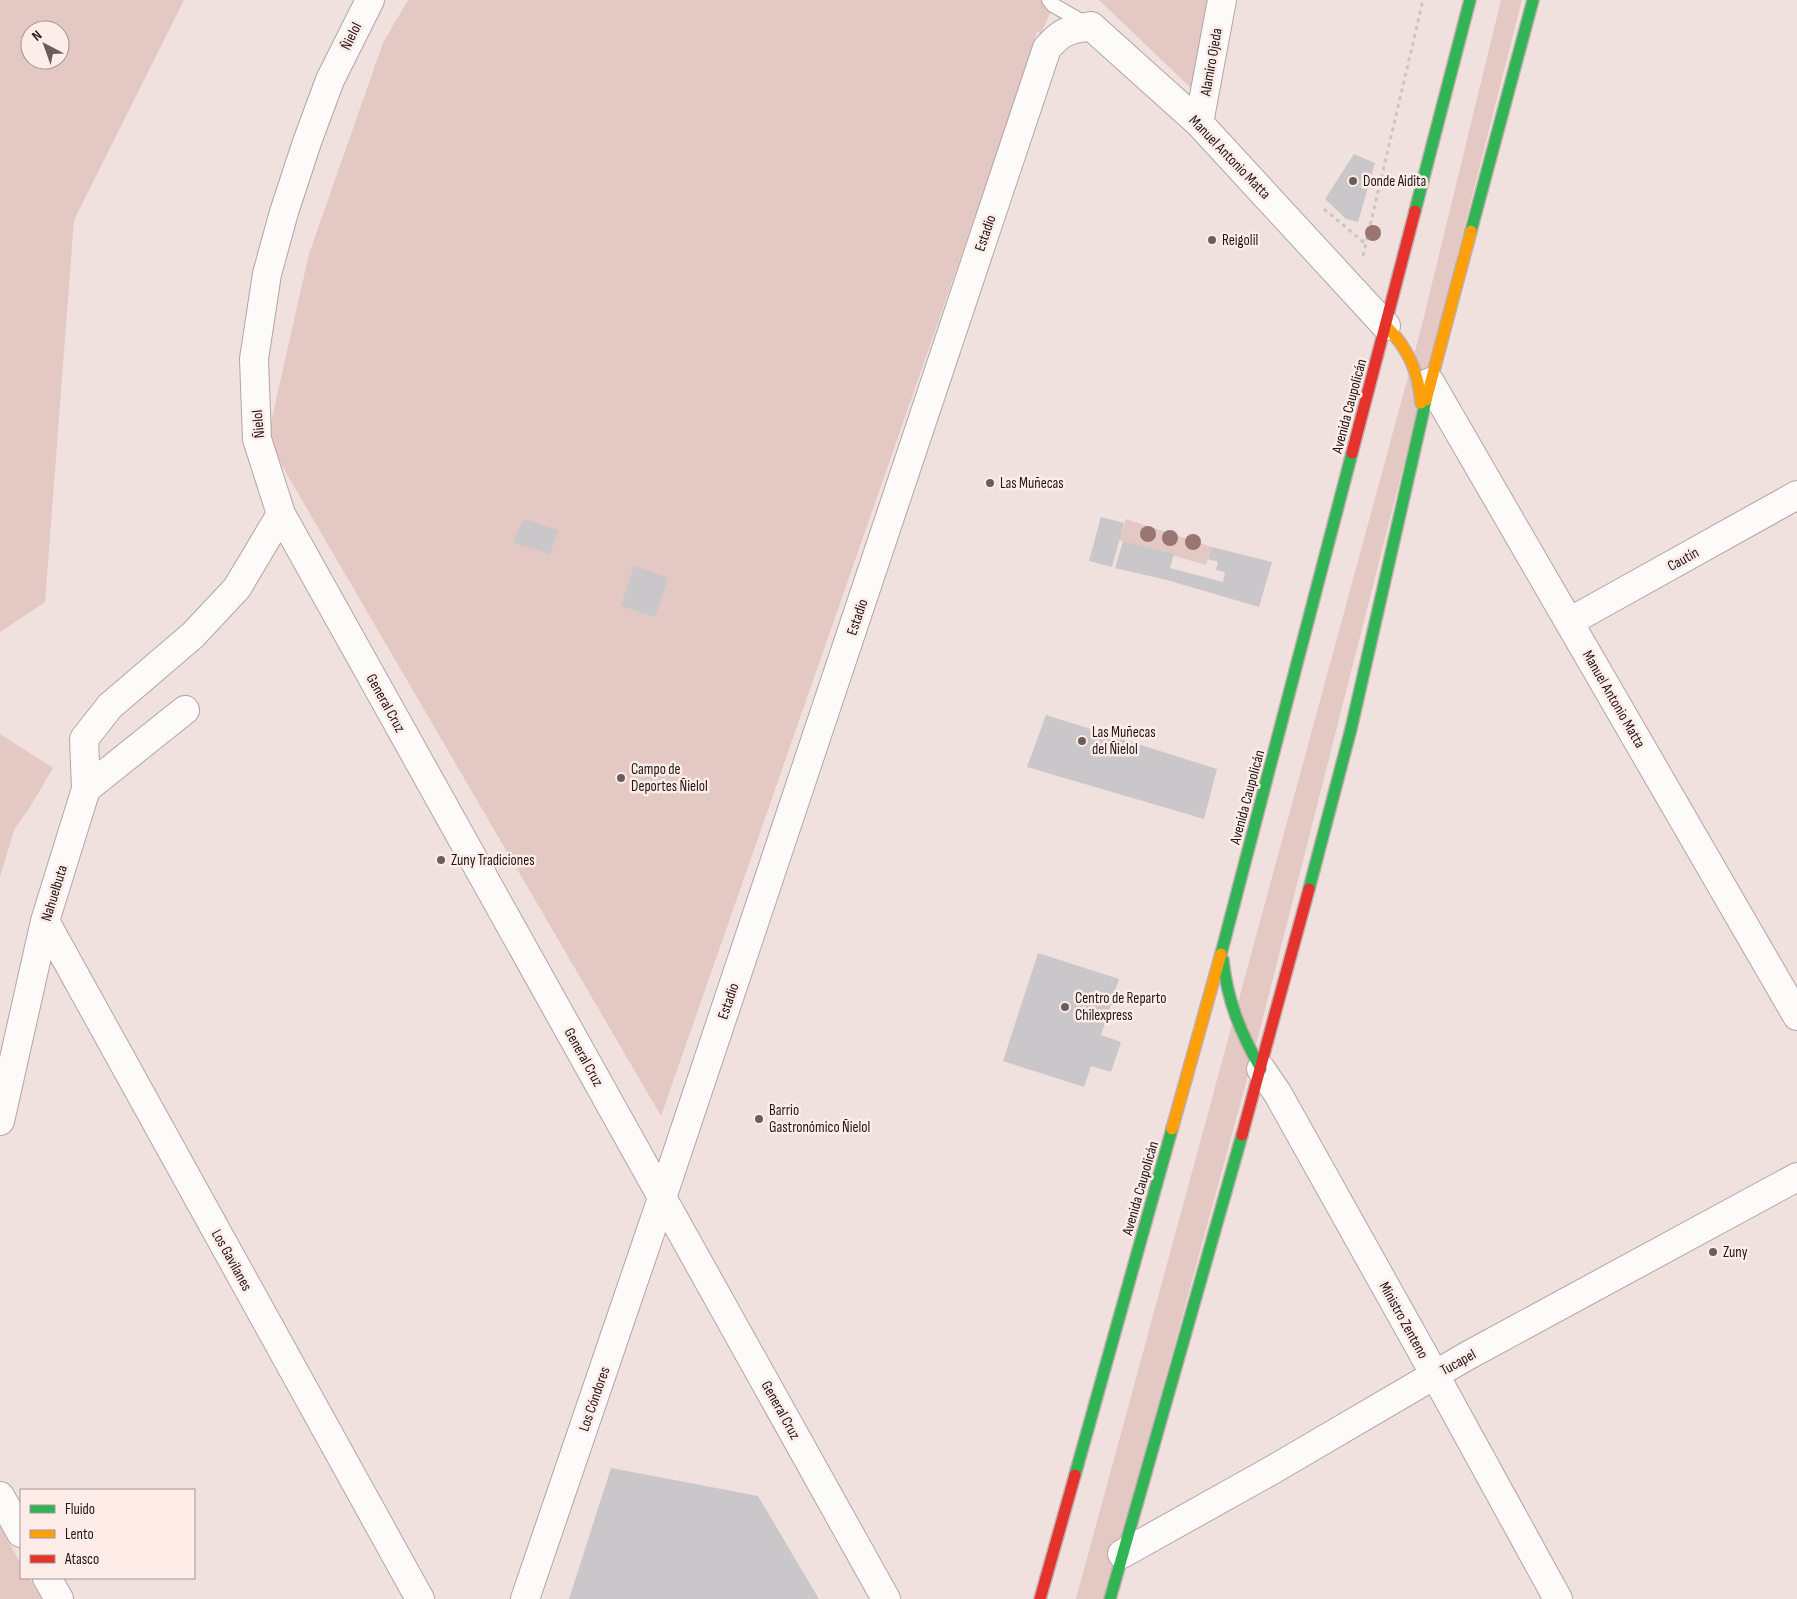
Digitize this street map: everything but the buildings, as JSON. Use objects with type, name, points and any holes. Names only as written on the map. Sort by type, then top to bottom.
[{"type":"main road","name":"Avenida Caupolicán","points":[[1040,1599],[1223,946],[1470,0]]},
{"type":"main road","points":[[1110,1599],[1261,1069],[1351,728],[1430,382],[1533,0]]},
{"type":"main road","points":[[1386,326],[1399,338],[1409,353],[1416,370],[1421,391],[1418,434]]},
{"type":"main road","points":[[1223,946],[1225,977],[1233,1014],[1245,1042],[1261,1069]]},
{"type":"street","name":"Ñielol","points":[[281,514],[258,439],[254,359],[267,274],[284,212],[330,80],[370,0]]},
{"type":"street","name":"Alamiro Ojeda","points":[[1199,123],[1222,0]]},
{"type":"street","name":"Estadio","points":[[662,1198],[1047,48],[1066,31],[1091,26]]},
{"type":"street","name":"Manuel Antonio Matta","points":[[1091,26],[1199,123],[1355,290],[1386,326]]},
{"type":"street","name":"Manuel Antonio Matta","points":[[1430,382],[1797,1016]]},
{"type":"street","name":"Cautín","points":[[1569,622],[1797,495]]},
{"type":"street","points":[[86,789],[84,739],[110,706],[193,635],[238,588],[281,514]]},
{"type":"street","name":"General Cruz","points":[[281,514],[886,1599]]},
{"type":"street","points":[[86,789],[185,710]]},
{"type":"street","name":"Nahuelbuta","points":[[0,1121],[45,921],[86,789]]},
{"type":"street","name":"Los Gavilanes","points":[[45,921],[420,1599]]},
{"type":"street","name":"Ministro Zenteno","points":[[1261,1069],[1278,1094],[1558,1599]]},
{"type":"street","name":"Tucapel","points":[[1122,1554],[1274,1469],[1435,1375],[1797,1177]]},
{"type":"street","name":"Los Cóndores","points":[[525,1599],[662,1198]]},
{"type":"street","points":[[0,1496],[20,1531]]},
{"type":"street","points":[[48,1579],[59,1599]]},
{"type":"lane","points":[[1048,0],[1053,5],[1091,26]]},
{"type":"path","points":[[1355,290],[1423,0]]},
{"type":"shaded area","points":[[0,0],[184,0],[74,220],[45,602],[0,632]]},
{"type":"shaded area","name":"Campo de Deportes Ñielol","points":[[408,0],[1056,0],[1041,33],[1037,32],[979,205],[661,1116],[267,440],[309,254],[383,43]]},
{"type":"shaded area","points":[[1099,0],[1211,0],[1194,91]]},
{"type":"shaded area","points":[[1501,0],[1522,0],[1252,1061],[1105,1599],[1076,1599],[1421,329]]},
{"type":"shaded area","points":[[1126,519],[1212,547],[1206,565],[1119,540]]},
{"type":"shaded area","points":[[0,734],[53,768],[14,830],[0,877]]},
{"type":"shaded area","points":[[0,1527],[20,1562],[20,1579],[30,1579],[42,1599],[0,1599]]},
{"type":"traffic: fast","points":[[1415,211],[1470,0]]},
{"type":"traffic: fast","points":[[1471,231],[1533,0]]},
{"type":"traffic: fast","points":[[1309,889],[1351,729],[1426,400]]},
{"type":"traffic: fast","points":[[1221,954],[1352,453]]},
{"type":"traffic: fast","points":[[1223,960],[1228,989],[1236,1016],[1247,1043],[1261,1069]]},
{"type":"traffic: fast","points":[[1075,1475],[1172,1129]]},
{"type":"traffic: fast","points":[[1110,1599],[1242,1135]]},
{"type":"traffic: slow","points":[[1426,400],[1471,231]]},
{"type":"traffic: slow","points":[[1386,326],[1394,334],[1411,361],[1418,381],[1421,403]]},
{"type":"traffic: slow","points":[[1172,1129],[1221,954]]},
{"type":"traffic: jam","points":[[1352,453],[1415,211]]},
{"type":"traffic: jam","points":[[1242,1135],[1309,889]]},
{"type":"traffic: jam","points":[[1040,1599],[1075,1475]]},
{"type":"place","name":"Donde Aidita","points":[[1353,181]]},
{"type":"place","name":"Reigolil","points":[[1212,240]]},
{"type":"place","name":"Las Muñecas","points":[[990,483]]},
{"type":"place","name":"Las Muñecas del Ñielol","points":[[1082,741]]},
{"type":"place","name":"Campo de Deportes Ñielol","points":[[621,778]]},
{"type":"place","name":"Zuny Tradiciones","points":[[441,860]]},
{"type":"place","name":"Centro de Reparto Chilexpress","points":[[1065,1007]]},
{"type":"place","name":"Barrio Gastronómico Ñielol","points":[[759,1119]]},
{"type":"place","name":"Zuny","points":[[1713,1252]]}]
